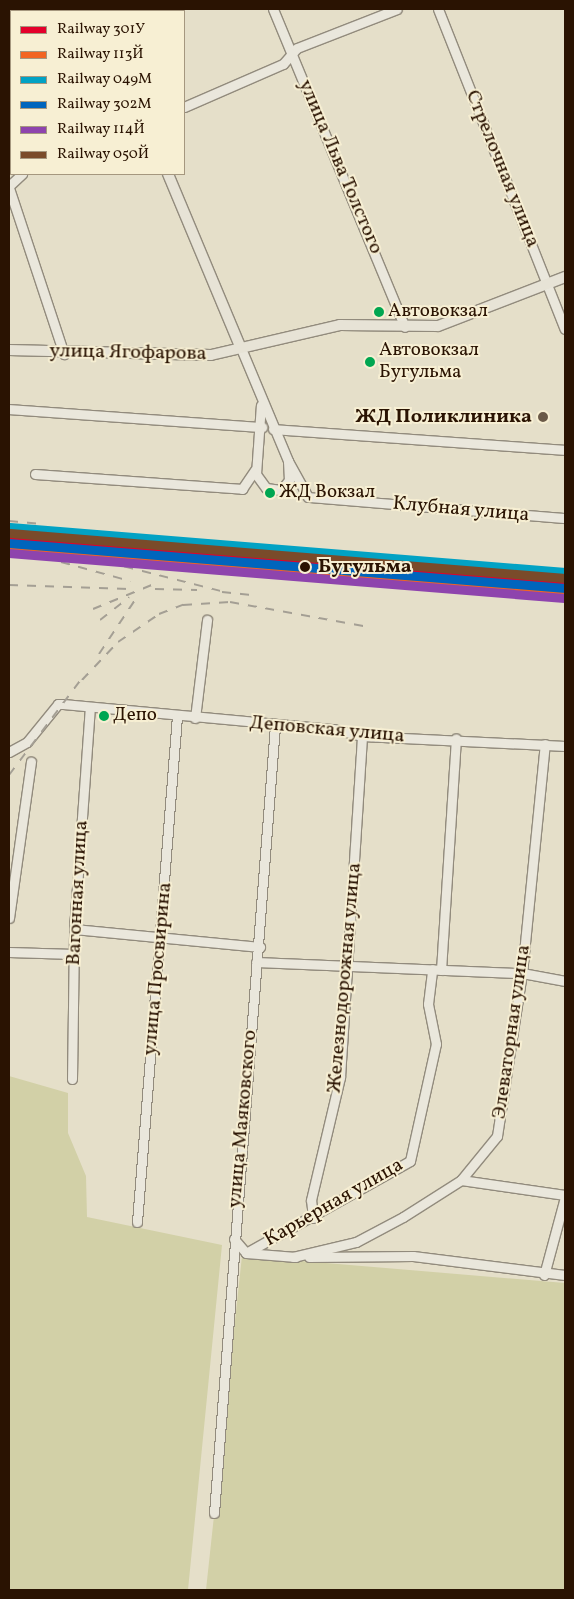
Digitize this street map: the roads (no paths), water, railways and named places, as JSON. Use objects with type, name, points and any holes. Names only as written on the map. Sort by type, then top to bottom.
[{"type":"main road","points":[[168,175],[240,346]]},
{"type":"main road","name":"улица Ягофарова","points":[[9,350],[64,354],[189,357],[340,325],[438,326],[565,277]]},
{"type":"street","name":"улица Льва Толстого","points":[[273,9],[405,327]]},
{"type":"street","points":[[185,107],[283,64],[292,54],[306,44],[398,9]]},
{"type":"street","name":"Стрелочная улица","points":[[438,9],[565,329]]},
{"type":"street","points":[[21,175],[9,187],[64,354]]},
{"type":"street","points":[[240,346],[261,405],[288,461],[289,480],[281,490],[263,486],[255,470]]},
{"type":"street","points":[[35,474],[242,489],[255,470],[262,427],[261,405]]},
{"type":"street","points":[[9,409],[262,427]]},
{"type":"street","points":[[273,429],[565,450]]},
{"type":"street","name":"Клубная улица","points":[[288,461],[308,497],[565,518]]},
{"type":"street","points":[[195,718],[207,620]]},
{"type":"street","name":"Деповская улица","points":[[9,752],[27,742],[58,704],[275,726],[334,729],[362,736],[456,738],[565,746]]},
{"type":"street","name":"Вагонная улица","points":[[72,1079],[74,929],[90,708]]},
{"type":"street","name":"улица Просвирина","points":[[137,1222],[177,716]]},
{"type":"street","name":"улица Маяковского","points":[[214,1513],[256,962],[260,947],[275,726]]},
{"type":"street","name":"Железнодорожная улица","points":[[312,1218],[311,1200],[340,1077],[362,736]]},
{"type":"street","name":"Карьерная улица","points":[[246,1253],[312,1218],[410,1161],[436,1044],[428,1004],[436,970],[456,738]]},
{"type":"street","name":"Элеваторная улица","points":[[293,1257],[356,1242],[461,1180],[496,1136],[522,973],[545,744]]},
{"type":"street","points":[[9,918],[31,762]]},
{"type":"street","points":[[74,929],[260,947]]},
{"type":"street","points":[[9,952],[74,954]]},
{"type":"street","points":[[256,962],[348,964],[522,973],[565,980]]},
{"type":"street","points":[[461,1180],[565,1196],[544,1275]]},
{"type":"street","points":[[234,1239],[246,1253],[293,1257],[413,1256],[544,1275],[565,1275]]},
{"type":"railway","points":[[9,521],[45,524]]},
{"type":"railway","points":[[9,531],[142,542]]},
{"type":"railway","points":[[9,553],[107,562],[229,593]]},
{"type":"railway","points":[[61,562],[130,581]]},
{"type":"railway","points":[[338,564],[453,562],[565,570]]},
{"type":"railway","points":[[93,609],[154,584]]},
{"type":"railway","points":[[9,585],[129,589]]},
{"type":"railway","points":[[155,589],[197,590]]},
{"type":"railway","points":[[222,592],[258,596]]},
{"type":"railway","points":[[100,620],[129,597]]},
{"type":"railway","points":[[99,654],[135,600]]},
{"type":"railway","points":[[82,680],[118,642],[159,614],[183,605],[230,602],[369,627]]},
{"type":"railway","points":[[9,775],[85,674]]},
{"type":"rail line","name":"049М","points":[[10,527],[565,572]]},
{"type":"rail line","name":"050Й","points":[[10,533],[565,578]]},
{"type":"rail line","name":"301У","points":[[9,537],[565,582]]},
{"type":"rail line","name":"302М","points":[[9,543],[565,588]]},
{"type":"rail line","name":"113Й","points":[[9,547],[564,592]]},
{"type":"rail line","name":"114Й","points":[[9,553],[564,598]]},
{"type":"place","name":"Автовокзал","points":[[379,312]]},
{"type":"place","name":"Автовокзал Бугульма","points":[[370,362]]},
{"type":"place","name":"ЖД Поликлиника","points":[[543,417]]},
{"type":"place","name":"ЖД Вокзал","points":[[270,493]]},
{"type":"place","name":"Бугульма","points":[[305,567]]},
{"type":"place","name":"Депо","points":[[104,716]]}]
